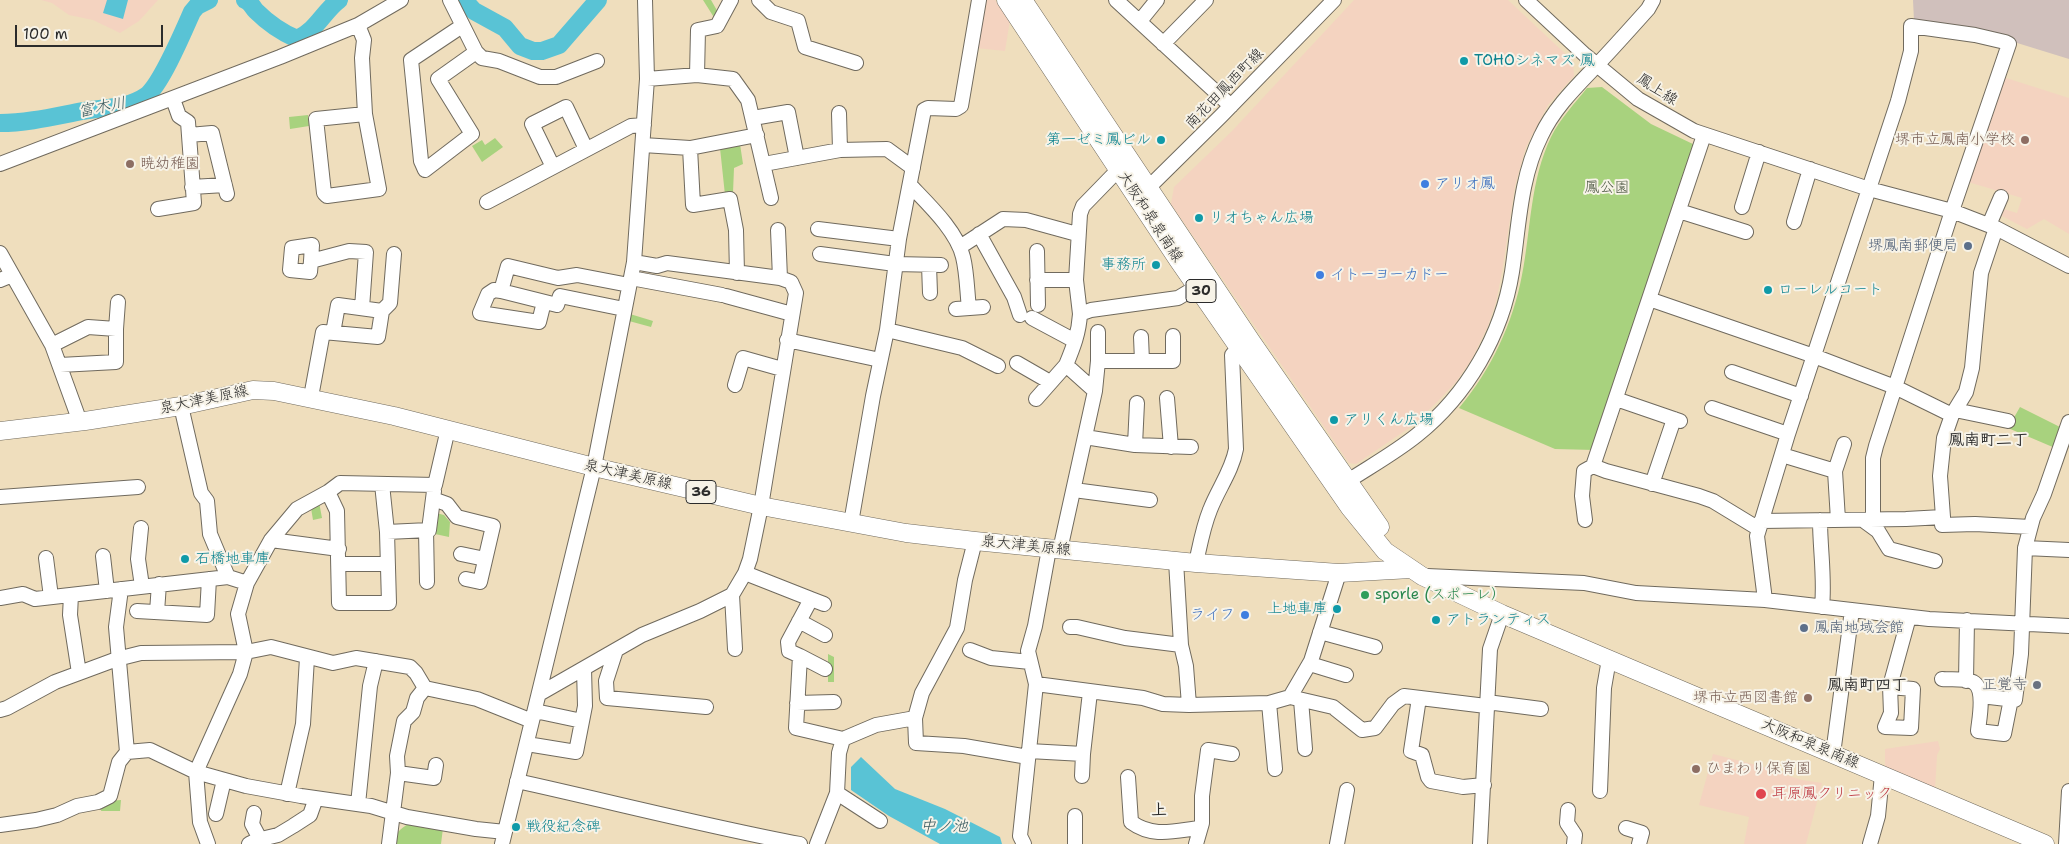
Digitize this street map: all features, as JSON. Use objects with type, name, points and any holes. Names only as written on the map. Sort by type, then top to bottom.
[{"type":"main road","name":"大阪和泉泉南線","points":[[1006,0],[1119,169],[1143,193],[1348,481],[1368,512],[1416,573]]},
{"type":"main road","name":"大阪和泉泉南線","points":[[1022,0],[1143,193],[1198,286],[1350,508],[1385,552],[1416,573],[1502,614],[2044,844]]},
{"type":"main road","name":"泉大津美原線","points":[[0,431],[80,422],[181,406],[253,390],[274,391],[448,429],[594,467],[761,506],[851,523],[975,541],[1196,563],[1339,573],[1416,573]]},
{"type":"street","points":[[0,164],[173,99],[358,24],[401,0]]},
{"type":"street","points":[[450,0],[476,52],[482,58],[499,61],[540,77],[556,77],[597,61]]},
{"type":"street","points":[[697,75],[698,30],[717,26],[731,0]]},
{"type":"street","points":[[759,0],[771,12],[798,21],[805,47],[856,62]]},
{"type":"street","points":[[851,523],[887,330],[899,239],[924,110],[928,108],[956,109],[961,106],[979,0]]},
{"type":"street","points":[[1116,0],[1231,106]]},
{"type":"street","points":[[1140,22],[1157,0]]},
{"type":"street","points":[[1164,44],[1206,0]]},
{"type":"street","name":"南花田鳳西町線","points":[[1143,193],[1334,0]]},
{"type":"street","name":"鳳上線","points":[[1526,0],[1597,65],[1638,99],[1659,113],[1704,135],[1869,189],[1952,212],[1993,226],[2069,266]]},
{"type":"street","points":[[127,752],[150,750],[196,772],[224,780],[286,794],[358,804],[392,813],[476,829],[504,838],[594,467],[634,262],[647,79],[646,2]]},
{"type":"street","points":[[1348,481],[1417,435],[1428,425],[1460,391],[1483,358],[1500,319],[1509,286],[1524,185],[1531,159],[1541,134],[1560,104],[1597,65],[1649,2]]},
{"type":"street","points":[[358,24],[364,40],[362,58],[365,114],[379,189],[327,196],[324,194],[316,119],[365,114]]},
{"type":"street","points":[[462,26],[411,60],[421,161],[426,170],[472,134],[438,79],[476,52]]},
{"type":"street","points":[[1765,600],[1757,536],[1788,434],[1898,101],[1909,58],[1911,26],[1975,35],[2009,44],[1952,212],[1873,458],[1868,520],[1878,531],[1889,549],[1936,561]]},
{"type":"street","points":[[647,79],[697,75],[732,79],[748,100],[771,198]]},
{"type":"street","points":[[158,208],[194,204],[188,122],[179,116],[173,99]]},
{"type":"street","points":[[553,167],[532,124],[566,107],[586,149]]},
{"type":"street","points":[[753,118],[788,112],[797,158]]},
{"type":"street","points":[[838,112],[840,150]]},
{"type":"street","points":[[487,202],[631,126],[644,125]]},
{"type":"street","points":[[189,135],[212,132],[226,189],[192,187]]},
{"type":"street","points":[[643,145],[690,148],[757,134]]},
{"type":"street","points":[[1594,466],[1704,135]]},
{"type":"street","points":[[690,148],[693,205],[730,199],[736,230],[737,273]]},
{"type":"street","points":[[764,164],[840,150],[887,149],[913,168]]},
{"type":"street","points":[[1742,207],[1759,152]]},
{"type":"street","points":[[1036,399],[1066,365],[1079,326],[1080,314],[1076,280],[1077,234],[1080,214],[1083,206],[1119,169]]},
{"type":"street","points":[[1794,222],[1810,169]]},
{"type":"street","points":[[910,185],[945,223],[963,256],[962,308],[983,307]]},
{"type":"street","points":[[1585,520],[1582,496],[1584,471],[1594,466],[1682,491],[1713,502],[1760,525],[1820,520],[1942,517],[1940,476],[1944,438],[1953,413],[1966,392],[1972,368],[1982,273],[2001,197]]},
{"type":"street","points":[[1679,210],[1746,232]]},
{"type":"street","points":[[963,245],[1003,219],[1026,220],[1077,234]]},
{"type":"street","points":[[818,229],[899,239]]},
{"type":"street","points":[[778,230],[780,278]]},
{"type":"street","points":[[979,234],[1026,316],[1075,341]]},
{"type":"street","points":[[311,261],[349,251],[366,252],[362,308]]},
{"type":"street","points":[[1037,251],[1038,305]]},
{"type":"street","points":[[0,253],[6,277],[52,345],[80,422]]},
{"type":"street","points":[[311,398],[323,332],[378,337],[382,311],[390,303],[394,254]]},
{"type":"street","points":[[820,254],[895,264],[935,265],[930,293]]},
{"type":"street","points":[[539,694],[642,634],[700,611],[732,595],[745,573],[761,506],[796,293],[791,282],[780,278],[667,263],[658,266],[634,262]]},
{"type":"street","points":[[501,291],[508,266],[558,278],[577,275],[724,296],[792,314]]},
{"type":"street","points":[[1037,280],[1076,280]]},
{"type":"street","points":[[1080,314],[1090,310],[1178,298],[1198,286]]},
{"type":"street","points":[[544,302],[539,322],[480,313],[488,294],[494,290],[557,305],[560,296],[624,309]]},
{"type":"street","points":[[1649,299],[1814,356],[1895,387],[1953,413],[2008,422]]},
{"type":"street","points":[[60,365],[116,362],[118,302]]},
{"type":"street","points":[[333,333],[338,305],[382,311]]},
{"type":"street","points":[[52,345],[88,327],[116,329]]},
{"type":"street","points":[[887,330],[962,348],[998,366]]},
{"type":"street","points":[[1024,844],[1020,836],[1036,684],[1028,651],[1054,549],[1074,490],[1086,437],[1095,391],[1098,332]]},
{"type":"street","points":[[1098,361],[1173,361],[1173,336]]},
{"type":"street","points":[[1141,337],[1142,361]]},
{"type":"street","points":[[787,340],[880,360]]},
{"type":"street","points":[[1196,563],[1210,510],[1230,470],[1236,449],[1232,355],[1239,348]]},
{"type":"street","points":[[734,385],[742,358],[782,369]]},
{"type":"street","points":[[1016,363],[1050,382]]},
{"type":"street","points":[[1066,365],[1095,391]]},
{"type":"street","points":[[1732,372],[1801,396]]},
{"type":"street","points":[[1167,398],[1171,447]]},
{"type":"street","points":[[1616,399],[1677,420],[1652,484]]},
{"type":"street","points":[[1134,445],[1137,402]]},
{"type":"street","points":[[181,406],[202,493],[207,501],[210,534],[228,577]]},
{"type":"street","points":[[1712,408],[1788,434]]},
{"type":"street","points":[[1981,696],[2015,700],[2021,654],[2025,548],[2033,518],[2044,494],[2069,422]]},
{"type":"street","points":[[387,532],[429,530],[435,485],[448,429]]},
{"type":"street","points":[[1086,437],[1134,445],[1191,447]]},
{"type":"street","points":[[1838,520],[1835,471],[1844,444]]},
{"type":"street","points":[[1782,455],[1835,471]]},
{"type":"street","points":[[207,844],[200,822],[196,772],[240,674],[246,652],[238,614],[247,583],[271,540],[297,509],[340,483],[435,485]]},
{"type":"street","points":[[328,492],[337,511],[339,603],[389,603],[387,532],[382,484]]},
{"type":"street","points":[[0,497],[138,487]]},
{"type":"street","points":[[1074,490],[1150,500]]},
{"type":"street","points":[[433,499],[446,504],[457,517],[493,526],[480,582],[466,579]]},
{"type":"street","points":[[1820,520],[1821,571],[1824,582],[1822,607]]},
{"type":"street","points":[[1942,525],[1975,524],[2030,527]]},
{"type":"street","points":[[140,528],[138,559],[142,586]]},
{"type":"street","points":[[426,530],[427,582]]},
{"type":"street","points":[[271,540],[339,549]]},
{"type":"street","points":[[975,541],[965,580],[957,628],[922,693],[915,718],[916,743],[964,746],[1029,754],[1084,754]]},
{"type":"street","points":[[2025,548],[2069,550]]},
{"type":"street","points":[[461,554],[485,559]]},
{"type":"street","points":[[0,825],[50,817],[78,806],[98,802],[110,796],[119,762],[127,752],[121,674],[117,659],[114,590],[103,556]]},
{"type":"street","points":[[46,558],[51,597]]},
{"type":"street","points":[[1176,561],[1181,645],[1186,666],[1189,705]]},
{"type":"street","points":[[339,564],[388,564]]},
{"type":"street","points":[[745,573],[824,604]]},
{"type":"street","points":[[1305,749],[1295,698],[1310,664],[1339,573]]},
{"type":"street","points":[[1416,573],[1584,583],[1636,593],[1765,600],[1929,619],[2022,622],[2069,626]]},
{"type":"street","points":[[0,598],[23,594],[35,599],[228,577],[247,583]]},
{"type":"street","points":[[137,612],[206,615],[209,579]]},
{"type":"street","points":[[157,612],[159,584]]},
{"type":"street","points":[[71,595],[70,615],[79,673]]},
{"type":"street","points":[[732,595],[735,649]]},
{"type":"street","points":[[811,599],[788,642],[789,651],[825,669]]},
{"type":"street","points":[[1834,754],[1852,610]]},
{"type":"street","points":[[1480,844],[1490,649],[1502,614]]},
{"type":"street","points":[[1890,687],[1909,617]]},
{"type":"street","points":[[799,620],[825,635]]},
{"type":"street","points":[[1966,681],[1967,620]]},
{"type":"street","points":[[1070,628],[1077,627],[1125,638],[1181,645]]},
{"type":"street","points":[[1320,632],[1375,647]]},
{"type":"street","points":[[0,710],[54,682],[117,659],[141,653],[246,652],[271,647],[307,658],[333,663],[356,658],[410,667],[425,688],[477,699],[534,716],[582,721]]},
{"type":"street","points":[[616,650],[606,681],[607,698],[706,707]]},
{"type":"street","points":[[970,650],[991,658],[1030,662]]},
{"type":"street","points":[[800,656],[796,728],[843,739],[876,725],[915,718]]},
{"type":"street","points":[[286,794],[302,724],[307,658]]},
{"type":"street","points":[[1600,791],[1604,688],[1609,659]]},
{"type":"street","points":[[358,804],[370,686],[376,661]]},
{"type":"street","points":[[1310,664],[1346,675]]},
{"type":"street","points":[[526,744],[576,752],[585,706],[584,669]]},
{"type":"street","points":[[1942,680],[1972,681],[1976,685],[1981,696],[1978,731],[2004,734],[2011,699]]},
{"type":"street","points":[[1036,684],[1143,698],[1164,704],[1269,703],[1295,698],[1333,707],[1362,730],[1375,728],[1393,704],[1404,696],[1542,709]]},
{"type":"street","points":[[389,844],[398,773],[397,756],[404,720],[413,712],[417,698],[425,688]]},
{"type":"street","points":[[1082,776],[1090,692]]},
{"type":"street","points":[[1419,698],[1411,751],[1422,755],[1431,781],[1463,787],[1484,785]]},
{"type":"street","points":[[797,703],[834,702]]},
{"type":"street","points":[[1269,703],[1275,769]]},
{"type":"street","points":[[817,844],[837,793],[839,753],[843,739]]},
{"type":"street","points":[[1196,844],[1199,828],[1202,823],[1202,796],[1208,750],[1232,754]]},
{"type":"street","points":[[398,773],[434,778],[436,765]]},
{"type":"street","points":[[1870,844],[1878,816],[1882,775]]},
{"type":"street","points":[[1128,777],[1131,822],[1146,831],[1158,833],[1199,828]]},
{"type":"street","points":[[216,814],[224,780]]},
{"type":"street","points":[[518,781],[734,831],[800,844]]},
{"type":"street","points":[[1337,844],[1347,790]]},
{"type":"street","points":[[2066,844],[2069,791]]},
{"type":"street","points":[[837,793],[880,821]]},
{"type":"street","points":[[254,813],[252,824],[254,842],[278,835],[310,815],[316,798]]},
{"type":"street","points":[[1568,810],[1566,823],[1575,835],[1574,844]]},
{"type":"street","points":[[1075,844],[1076,816]]},
{"type":"street","points":[[1626,828],[1642,832],[1639,844]]},
{"type":"shaded area","points":[[41,0],[158,0],[139,21],[120,33],[93,20],[69,15],[52,3]]},
{"type":"shaded area","points":[[982,0],[995,0],[1010,20],[1005,51],[976,48]]},
{"type":"shaded area","name":"アリオ鳳","points":[[1354,0],[1508,0],[1573,61],[1574,76],[1548,105],[1526,147],[1515,186],[1496,302],[1488,326],[1472,359],[1456,382],[1412,426],[1356,464],[1349,463],[1171,204],[1174,187],[1232,131]]},
{"type":"shaded area","points":[[1913,0],[2069,0],[2069,59],[2001,38],[1914,21]]},
{"type":"shaded area","name":"堺市立鳳南小学校","points":[[2003,77],[2069,98],[2069,234],[2044,219],[2027,229],[1998,214],[2000,208],[2017,213],[2022,198],[1968,182]]},
{"type":"shaded area","points":[[1938,741],[1940,749],[1937,755],[1935,789],[1885,769],[1885,749]]},
{"type":"shaded area","name":"耳原鳳クリニック","points":[[1713,754],[1780,771],[1802,780],[1822,783],[1806,844],[1744,844],[1749,817],[1699,805]]},
{"type":"green space","points":[[703,0],[711,0],[719,14],[715,19]]},
{"type":"green space","name":"鳳公園","points":[[1602,87],[1651,124],[1695,145],[1594,450],[1555,449],[1459,408],[1491,362],[1513,311],[1522,275],[1535,188],[1544,154],[1551,137],[1563,118],[1587,88]]},
{"type":"green space","points":[[308,115],[309,126],[290,129],[289,117]]},
{"type":"green space","points":[[495,138],[503,147],[482,162],[472,146],[482,140],[485,145]]},
{"type":"green space","points":[[740,144],[743,164],[734,168],[733,193],[725,195],[720,148]]},
{"type":"green space","points":[[630,314],[653,321],[651,327],[629,321]]},
{"type":"green space","points":[[2020,407],[2062,428],[2055,448],[2008,428]]},
{"type":"green space","points":[[319,502],[322,518],[313,520],[311,508]]},
{"type":"green space","points":[[436,513],[444,515],[450,522],[449,537],[435,534]]},
{"type":"green space","points":[[828,654],[834,657],[834,682],[828,682],[828,675],[823,672],[828,666]]},
{"type":"green space","points":[[121,800],[120,811],[101,811],[102,805],[109,801]]},
{"type":"green space","points":[[409,824],[443,828],[441,844],[393,844],[398,832]]},
{"type":"water","points":[[107,0],[128,0],[123,19],[103,13]]},
{"type":"water","name":"中ノ池","points":[[861,757],[895,789],[945,809],[1000,837],[1002,844],[940,844],[889,816],[851,790],[851,767]]},
{"type":"waterway","name":"富木川","points":[[0,123],[31,121],[116,107],[146,96],[165,69],[192,12],[197,6],[209,0]]},
{"type":"waterway","name":"富木川","points":[[245,0],[270,23],[297,39],[315,26],[339,0]]},
{"type":"waterway","name":"富木川","points":[[464,0],[474,11],[505,28],[520,46],[533,51],[542,51],[559,45],[598,0]]},
{"type":"place","name":"TOHOシネマズ 鳳","points":[[1464,61]]},
{"type":"place","name":"第一ゼミ鳳ビル","points":[[1161,140]]},
{"type":"place","name":"堺市立鳳南小学校","points":[[2025,140]]},
{"type":"place","name":"暁幼稚園","points":[[130,164]]},
{"type":"place","name":"アリオ鳳","points":[[1425,184]]},
{"type":"place","name":"リオちゃん広場","points":[[1199,218]]},
{"type":"place","name":"堺鳳南郵便局","points":[[1968,246]]},
{"type":"place","name":"事務所","points":[[1156,265]]},
{"type":"place","name":"イトーヨーカドー","points":[[1320,275]]},
{"type":"place","name":"ローレルコート","points":[[1768,290]]},
{"type":"place","name":"アリくん広場","points":[[1334,420]]},
{"type":"place","name":"石橋地車庫","points":[[185,559]]},
{"type":"place","name":"sporle (スポーレ）","points":[[1365,595]]},
{"type":"place","name":"上地車庫","points":[[1337,609]]},
{"type":"place","name":"ライフ","points":[[1245,615]]},
{"type":"place","name":"アトランティス","points":[[1436,620]]},
{"type":"place","name":"鳳南地域会館","points":[[1804,628]]},
{"type":"place","name":"正覚寺","points":[[2037,685]]},
{"type":"place","name":"堺市立西図書館","points":[[1808,698]]},
{"type":"place","name":"ひまわり保育園","points":[[1696,769]]},
{"type":"place","name":"耳原鳳クリニック","points":[[1761,794]]},
{"type":"place","name":"戦役紀念碑","points":[[516,827]]},
{"type":"district","name":"鳳南町二丁","points":[[1988,441]]},
{"type":"district","name":"鳳南町四丁","points":[[1867,686]]},
{"type":"district","name":"上","points":[[1159,811]]}]
